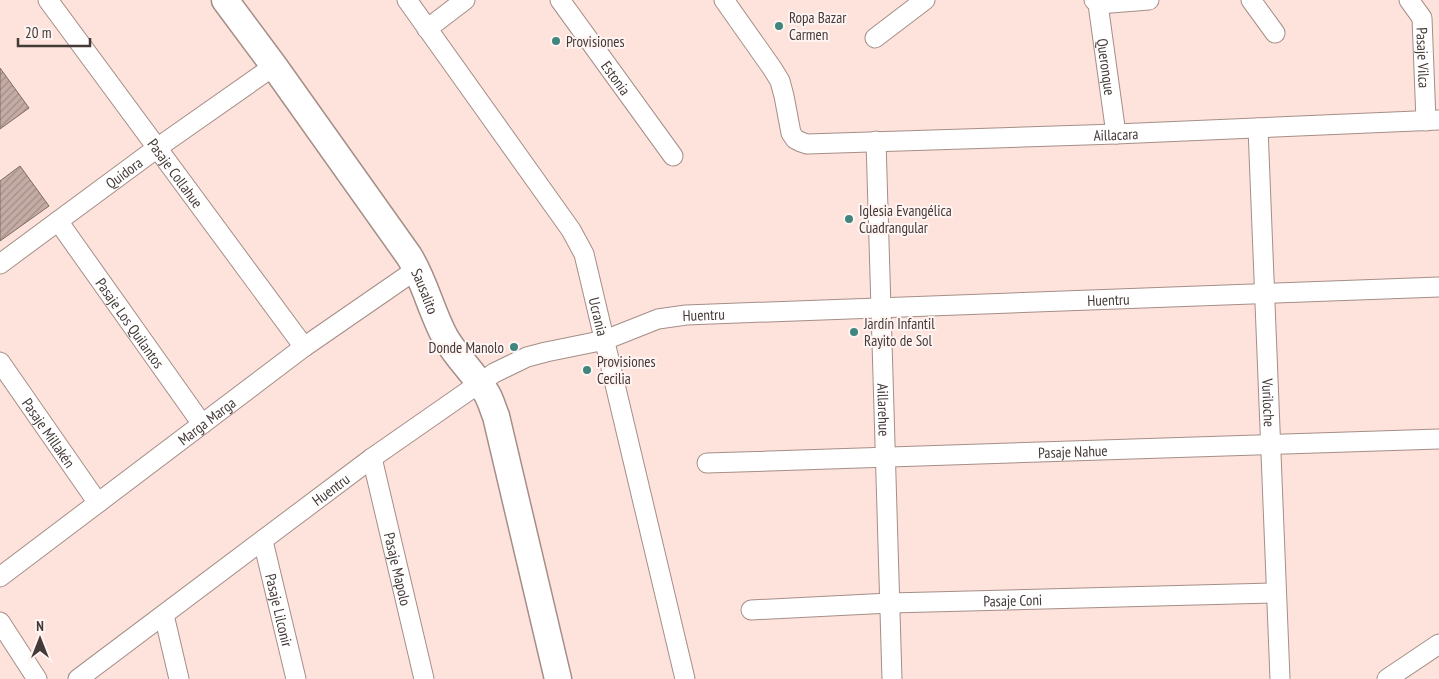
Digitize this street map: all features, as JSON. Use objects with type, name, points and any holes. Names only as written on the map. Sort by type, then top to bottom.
[{"type":"street","name":"Pasaje Collahue","points":[[48,0],[304,347]]},
{"type":"street","name":"Sausalito","points":[[225,0],[399,241],[417,269],[429,303],[446,339],[488,396],[496,416],[558,679]]},
{"type":"street","name":"Ucrania","points":[[407,0],[575,236],[585,260],[685,679]]},
{"type":"street","points":[[427,29],[465,0]]},
{"type":"street","name":"Estonia","points":[[560,0],[673,156]]},
{"type":"street","name":"Aillacara","points":[[724,0],[780,81],[790,133],[795,139],[807,144],[1432,121]]},
{"type":"street","points":[[875,38],[925,0]]},
{"type":"street","points":[[1096,2],[1149,0]]},
{"type":"street","points":[[1251,0],[1275,33]]},
{"type":"street","name":"Pasaje Vilca","points":[[1409,0],[1422,18],[1432,121]]},
{"type":"street","name":"Queronque","points":[[1096,2],[1116,134]]},
{"type":"street","name":"Quidora","points":[[0,264],[157,148],[274,66]]},
{"type":"street","name":"Vuriloche","points":[[1258,128],[1280,679]]},
{"type":"street","name":"Aillarehue","points":[[876,141],[892,679]]},
{"type":"street","name":"Pasaje Los Quilantos","points":[[58,221],[202,424]]},
{"type":"street","name":"Marga Marga","points":[[0,577],[304,347],[417,269]]},
{"type":"street","name":"Huentru","points":[[78,679],[372,458],[479,383],[509,365],[527,357],[604,340],[647,322],[669,316],[881,306],[1439,287]]},
{"type":"street","name":"Pasaje Millakén","points":[[0,362],[98,503]]},
{"type":"street","name":"Pasaje Nahue","points":[[707,462],[1439,439]]},
{"type":"street","name":"Pasaje Mapolo","points":[[372,458],[424,679]]},
{"type":"street","name":"Pasaje Lilconir","points":[[263,541],[296,679]]},
{"type":"street","name":"Pasaje Coni","points":[[751,610],[890,603],[1276,593]]},
{"type":"street","points":[[164,615],[179,679]]},
{"type":"street","points":[[0,622],[37,679]]},
{"type":"street","points":[[1387,679],[1439,644]]},
{"type":"building","points":[[0,68],[29,108],[0,129]]},
{"type":"building","points":[[20,166],[49,206],[0,241],[0,181]]},
{"type":"place","name":"Ropa Bazar Carmen","points":[[779,26]]},
{"type":"place","name":"Provisiones","points":[[556,41]]},
{"type":"place","name":"Iglesia Evangélica Cuadrangular","points":[[849,219]]},
{"type":"place","name":"Jardín Infantil Rayito de Sol","points":[[854,332]]},
{"type":"place","name":"Donde Manolo","points":[[514,347]]},
{"type":"place","name":"Provisiones Cecilia","points":[[587,370]]}]
